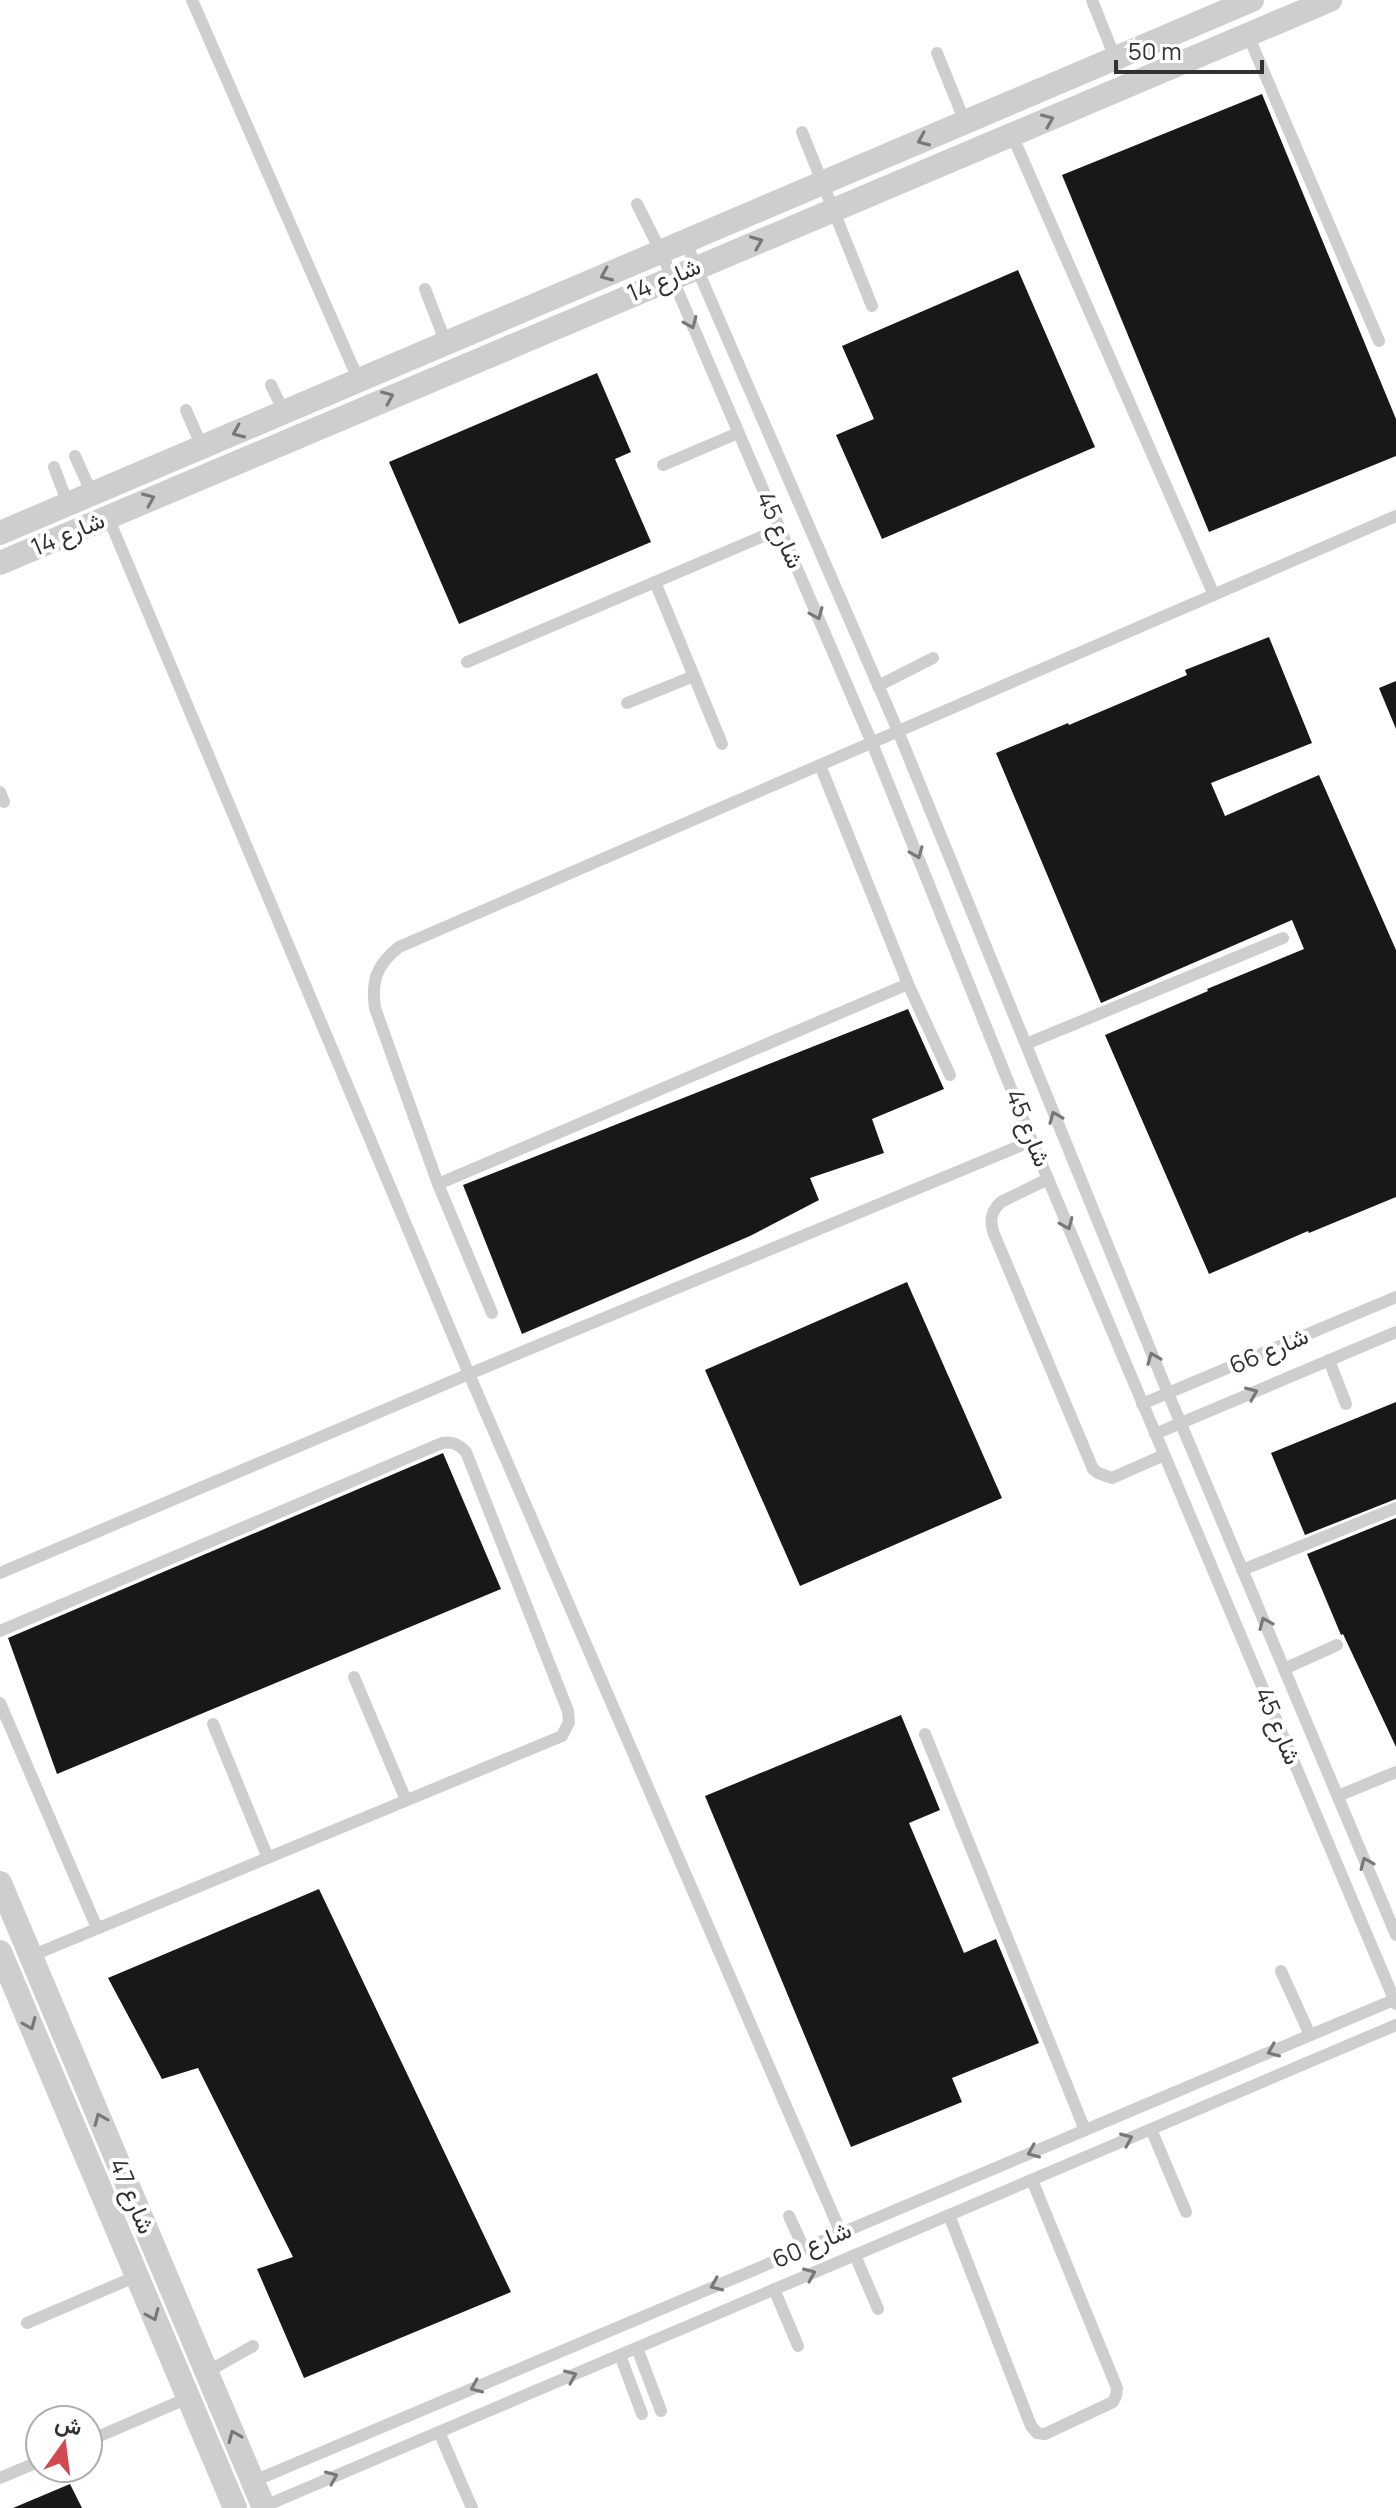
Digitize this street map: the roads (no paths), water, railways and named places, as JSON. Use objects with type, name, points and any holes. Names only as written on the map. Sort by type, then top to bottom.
[{"type":"street","name":"شارع 14","points":[[0,533],[1252,0]]},
{"type":"street","name":"شارع 14","points":[[0,563],[1330,0]]},
{"type":"street","name":"شارع 47","points":[[0,1883],[6,1912],[31,1956],[263,2507]]},
{"type":"street","name":"شارع 47","points":[[0,1952],[231,2500]]},
{"type":"lane","points":[[192,0],[359,381]]},
{"type":"lane","points":[[1092,0],[1115,58]]},
{"type":"lane","points":[[1248,35],[1379,341]]},
{"type":"lane","points":[[937,53],[965,122]]},
{"type":"lane","points":[[802,132],[872,306]]},
{"type":"lane","points":[[1012,135],[1214,595]]},
{"type":"lane","name":"شارع 45","points":[[637,204],[661,252],[872,743],[1032,1141],[1395,2001]]},
{"type":"lane","name":"شارع 45","points":[[685,241],[898,731],[1180,1424],[1396,1935]]},
{"type":"lane","points":[[425,289],[446,343]]},
{"type":"lane","points":[[271,385],[284,412]]},
{"type":"lane","points":[[186,410],[202,447]]},
{"type":"lane","points":[[663,465],[738,433]]},
{"type":"lane","points":[[75,456],[78,500]]},
{"type":"lane","points":[[54,467],[97,521],[841,2233]]},
{"type":"lane","points":[[492,1313],[438,1184],[375,1008],[374,982],[385,958],[399,947],[1396,516]]},
{"type":"lane","points":[[467,662],[780,529]]},
{"type":"lane","points":[[655,582],[722,744]]},
{"type":"lane","points":[[878,686],[933,658]]},
{"type":"lane","points":[[627,703],[694,676]]},
{"type":"lane","points":[[820,765],[908,984],[950,1075]]},
{"type":"lane","points":[[1026,1044],[1283,938]]},
{"type":"lane","points":[[438,1184],[908,984]]},
{"type":"lane","points":[[0,1573],[469,1374],[1032,1141]]},
{"type":"lane","points":[[1048,1179],[995,1207],[990,1220],[991,1228],[1093,1469],[1112,1478],[1164,1455]]},
{"type":"lane","name":"شارع 66","points":[[1142,1404],[1396,1297]]},
{"type":"lane","name":"شارع 66","points":[[1155,1434],[1396,1332]]},
{"type":"lane","points":[[1329,1360],[1346,1404]]},
{"type":"lane","points":[[0,1631],[450,1442],[466,1452],[568,1711],[569,1722],[562,1736],[31,1956]]},
{"type":"lane","points":[[1242,1570],[1396,1508]]},
{"type":"lane","points":[[1284,1669],[1337,1645]]},
{"type":"lane","points":[[354,1677],[406,1800]]},
{"type":"lane","points":[[0,1703],[97,1928]]},
{"type":"lane","points":[[213,1724],[268,1858]]},
{"type":"lane","points":[[925,1734],[1085,2130]]},
{"type":"lane","points":[[1338,1796],[1396,1772]]},
{"type":"lane","points":[[1281,1971],[1310,2035]]},
{"type":"lane","name":"شارع 60","points":[[231,2500],[253,2481],[1395,2001]]},
{"type":"lane","name":"شارع 60","points":[[263,2507],[1396,2025]]},
{"type":"lane","points":[[1151,2129],[1186,2212]]},
{"type":"lane","points":[[949,2215],[1031,2426],[1037,2433],[1045,2434],[1113,2402],[1117,2388],[1032,2180]]},
{"type":"lane","points":[[789,2216],[804,2249]]},
{"type":"lane","points":[[855,2255],[878,2309]]},
{"type":"lane","points":[[748,2272],[758,2296]]},
{"type":"lane","points":[[27,2323],[137,2276]]},
{"type":"lane","points":[[774,2289],[798,2346]]},
{"type":"lane","points":[[207,2372],[253,2346]]},
{"type":"lane","points":[[637,2348],[661,2411]]},
{"type":"lane","points":[[620,2355],[642,2414]]},
{"type":"lane","points":[[104,2434],[188,2398]]},
{"type":"lane","points":[[409,2415],[420,2440]]},
{"type":"lane","points":[[439,2432],[472,2508]]},
{"type":"lane","points":[[0,2478],[24,2468]]}]
